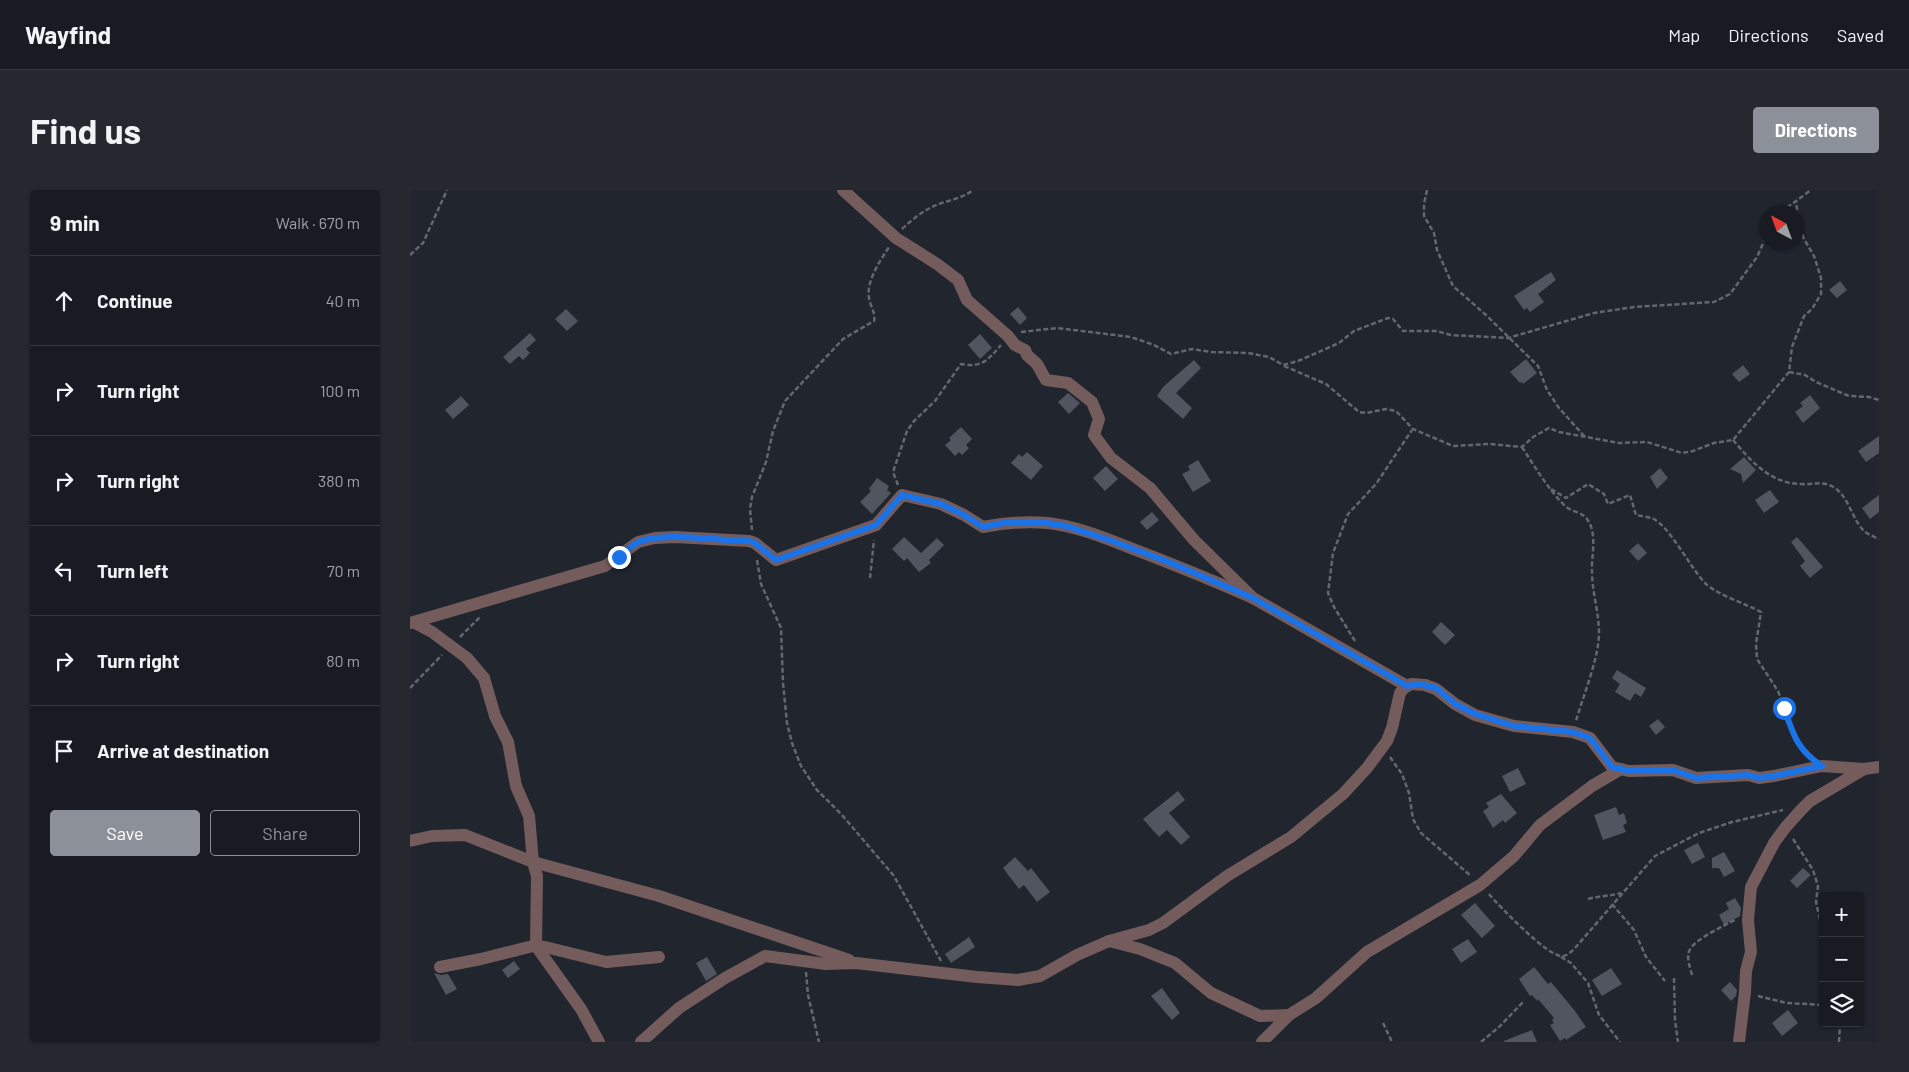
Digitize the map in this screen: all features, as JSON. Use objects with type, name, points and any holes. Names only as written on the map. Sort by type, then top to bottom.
[{"type":"street","points":[[843,190],[896,238],[958,280],[966,300],[1015,344],[1025,350],[1027,355],[1037,364],[1046,380],[1068,383],[1092,402],[1099,420],[1094,435],[1111,458],[1150,488],[1194,540],[1253,598]]},
{"type":"street","points":[[412,623],[605,566],[638,542],[655,538],[675,537],[749,541],[755,543],[776,560],[876,525],[902,495],[941,504],[983,527],[1008,522],[1047,523],[1066,526],[1163,560],[1253,598],[1407,686]]},
{"type":"street","points":[[412,623],[432,632],[467,658],[484,678],[495,716],[508,742],[516,786],[529,816],[533,862],[537,876],[536,946],[581,1009],[599,1042]]},
{"type":"street","points":[[641,1042],[678,1008],[765,956],[826,964],[856,962],[949,974],[1018,980],[1030,979],[1109,941],[1149,930],[1164,923],[1227,876],[1291,838],[1343,794],[1383,747],[1392,728],[1400,693],[1407,686],[1419,684],[1436,688],[1455,704],[1475,714],[1514,726],[1573,732],[1590,738],[1612,767],[1629,771],[1673,770],[1696,778],[1748,775],[1759,778],[1822,766],[1864,769],[1879,767]]},
{"type":"street","points":[[1262,1042],[1289,1015],[1316,998],[1367,952],[1480,885],[1514,856],[1540,825],[1592,786],[1621,769]]},
{"type":"street","points":[[1739,1042],[1746,972],[1751,952],[1748,912],[1751,886],[1774,843],[1810,801],[1864,769]]},
{"type":"street","points":[[410,842],[432,836],[465,835],[533,862],[659,896],[856,962]]},
{"type":"street","points":[[1109,941],[1175,963],[1211,993],[1260,1016],[1289,1015]]},
{"type":"street","points":[[440,967],[481,959],[524,947],[536,946],[606,962],[659,957]]},
{"type":"path","points":[[410,255],[422,243],[447,190]]},
{"type":"path","points":[[949,974],[894,876],[842,815],[817,790],[801,766],[787,724],[781,628],[761,584],[750,509],[784,401],[842,339],[874,321],[875,316],[869,300],[868,289],[872,278],[902,229],[918,214],[972,190]]},
{"type":"path","points":[[1427,190],[1424,216],[1434,233],[1437,250],[1453,286],[1538,366],[1547,390],[1559,408],[1585,438]]},
{"type":"path","points":[[1791,205],[1811,190]]},
{"type":"path","points":[[902,495],[893,472],[901,446],[914,421],[935,401],[961,364],[973,366],[989,360],[1008,336],[1019,332],[1057,328],[1131,337],[1154,344],[1171,354],[1192,349],[1211,352],[1248,352],[1269,357],[1326,384],[1358,412],[1366,413],[1386,409],[1396,411],[1413,429],[1453,446],[1490,444],[1522,447],[1533,437],[1549,428],[1585,438],[1619,443],[1647,442],[1682,453],[1714,443],[1732,440],[1789,372],[1792,347],[1804,316],[1812,309],[1821,294],[1821,278],[1814,256],[1804,239],[1799,225],[1796,201]]},
{"type":"path","points":[[1283,365],[1298,361],[1339,343],[1354,331],[1388,318],[1393,319],[1404,331],[1436,331],[1451,335],[1508,338],[1594,313],[1634,307],[1714,302],[1730,294],[1760,250]]},
{"type":"path","points":[[1789,372],[1805,375],[1816,382],[1849,396],[1869,397],[1879,400]]},
{"type":"path","points":[[1366,662],[1328,593],[1333,553],[1348,514],[1376,484],[1413,429]]},
{"type":"path","points":[[1732,440],[1761,470],[1778,479],[1801,484],[1826,483],[1836,489],[1866,532],[1879,539]]},
{"type":"path","points":[[1522,447],[1551,489],[1566,506],[1587,518],[1591,528],[1592,575],[1600,634],[1598,650],[1573,732]]},
{"type":"path","points":[[1551,489],[1566,498],[1588,484],[1604,494],[1608,504],[1630,495],[1636,515],[1653,519],[1670,535],[1690,566],[1707,584],[1762,612],[1756,644],[1757,659],[1778,691],[1796,741],[1804,752],[1822,766]]},
{"type":"path","points":[[870,578],[876,525]]},
{"type":"path","points":[[1383,747],[1402,774],[1409,793],[1413,819],[1421,833],[1480,885],[1500,907],[1534,938],[1554,954],[1571,963],[1588,983],[1599,1015],[1620,1042]]},
{"type":"path","points":[[1561,957],[1569,954],[1575,948],[1655,856],[1700,833],[1732,822],[1786,809]]},
{"type":"path","points":[[1785,828],[1799,846],[1813,870],[1818,886],[1816,902],[1819,915]]},
{"type":"path","points":[[1588,899],[1622,893]]},
{"type":"path","points":[[1612,904],[1634,930],[1646,957],[1665,980]]},
{"type":"path","points":[[1692,975],[1688,957],[1690,948],[1748,912]]},
{"type":"path","points":[[807,960],[806,984],[819,1042]]},
{"type":"path","points":[[1674,978],[1675,1020],[1678,1042]]},
{"type":"path","points":[[1745,992],[1778,1002],[1819,1004]]},
{"type":"path","points":[[1481,1042],[1499,1028],[1524,1001]]},
{"type":"path","points":[[1383,1023],[1392,1042]]},
{"type":"path","points":[[1839,1042],[1840,1027]]},
{"type":"building","points":[[1551,272],[1556,280],[1538,294],[1544,302],[1530,312],[1527,308],[1524,310],[1514,296]]},
{"type":"building","points":[[1840,281],[1847,290],[1837,298],[1829,290]]},
{"type":"building","points":[[1018,307],[1027,318],[1020,325],[1010,314]]},
{"type":"building","points":[[566,309],[578,321],[567,331],[555,319]]},
{"type":"building","points":[[530,333],[536,340],[526,349],[530,353],[523,360],[519,356],[510,364],[503,357]]},
{"type":"building","points":[[980,334],[992,348],[980,359],[968,345]]},
{"type":"building","points":[[1526,359],[1537,373],[1523,384],[1510,372]]},
{"type":"building","points":[[1194,360],[1201,368],[1176,393],[1192,408],[1183,419],[1157,396],[1163,387]]},
{"type":"building","points":[[1743,365],[1750,374],[1739,382],[1732,374]]},
{"type":"building","points":[[1068,393],[1080,403],[1069,414],[1058,402]]},
{"type":"building","points":[[1810,395],[1820,408],[1803,423],[1795,412],[1803,406],[1800,403]]},
{"type":"building","points":[[461,396],[469,405],[453,419],[445,410]]},
{"type":"building","points":[[961,427],[972,439],[966,445],[969,448],[962,455],[959,452],[955,456],[945,445],[951,440],[949,438]]},
{"type":"building","points":[[1879,436],[1879,453],[1866,462],[1858,451]]},
{"type":"building","points":[[1027,452],[1043,466],[1031,480],[1011,463],[1019,454],[1022,457]]},
{"type":"building","points":[[1744,457],[1756,470],[1743,483],[1741,474],[1730,469]]},
{"type":"building","points":[[1198,460],[1211,481],[1193,492],[1182,474],[1190,470],[1188,466]]},
{"type":"building","points":[[1106,466],[1118,479],[1105,491],[1093,478]]},
{"type":"building","points":[[1660,468],[1668,478],[1657,489],[1650,477]]},
{"type":"building","points":[[877,478],[889,486],[887,490],[891,493],[872,514],[860,502],[871,491],[869,489]]},
{"type":"building","points":[[1770,490],[1779,502],[1764,513],[1755,500]]},
{"type":"building","points":[[1879,495],[1879,512],[1870,519],[1862,508]]},
{"type":"building","points":[[1152,512],[1159,520],[1147,530],[1140,522]]},
{"type":"building","points":[[904,537],[921,553],[937,538],[944,545],[929,560],[931,563],[919,572],[907,558],[904,561],[892,549]]},
{"type":"building","points":[[1797,537],[1823,567],[1810,578],[1800,566],[1805,561],[1791,542]]},
{"type":"building","points":[[1638,543],[1647,553],[1638,561],[1629,551]]},
{"type":"building","points":[[1441,622],[1455,635],[1445,645],[1432,632]]},
{"type":"building","points":[[1617,670],[1646,688],[1641,697],[1635,693],[1630,701],[1615,692],[1620,684],[1612,678]]},
{"type":"building","points":[[1658,719],[1665,727],[1656,735],[1649,726]]},
{"type":"building","points":[[1518,768],[1526,784],[1510,792],[1502,776]]},
{"type":"building","points":[[1178,791],[1185,800],[1169,813],[1190,837],[1181,845],[1167,830],[1159,837],[1143,819]]},
{"type":"building","points":[[1501,794],[1517,813],[1505,823],[1503,820],[1493,828],[1483,811],[1489,807],[1486,803]]},
{"type":"building","points":[[1616,807],[1619,815],[1624,813],[1627,823],[1623,825],[1626,832],[1603,840],[1594,815]]},
{"type":"building","points":[[1698,843],[1705,857],[1692,864],[1684,850]]},
{"type":"building","points":[[1724,852],[1735,871],[1724,877],[1719,868],[1712,868],[1712,858]]},
{"type":"building","points":[[1015,857],[1028,871],[1031,868],[1050,892],[1037,902],[1024,885],[1019,889],[1003,868]]},
{"type":"building","points":[[1803,868],[1811,875],[1797,888],[1790,881]]},
{"type":"building","points":[[1735,898],[1741,908],[1740,916],[1724,925],[1719,915],[1729,909],[1726,903]]},
{"type":"building","points":[[1475,903],[1495,926],[1482,938],[1461,915]]},
{"type":"building","points":[[969,937],[975,947],[951,963],[945,954]]},
{"type":"building","points":[[1468,939],[1477,952],[1461,963],[1452,949]]},
{"type":"building","points":[[707,957],[717,974],[706,981],[696,963]]},
{"type":"building","points":[[514,961],[520,969],[508,978],[502,970]]},
{"type":"building","points":[[1534,967],[1548,984],[1551,982],[1586,1027],[1566,1040],[1565,1038],[1560,1041],[1550,1025],[1554,1023],[1552,1020],[1554,1018],[1538,999],[1537,1001],[1532,995],[1530,996],[1519,979]]},
{"type":"building","points":[[1611,968],[1622,984],[1602,996],[1592,980]]},
{"type":"building","points":[[434,973],[448,974],[457,989],[446,995]]},
{"type":"building","points":[[1730,982],[1737,990],[1736,996],[1731,1001],[1721,990]]},
{"type":"building","points":[[1162,988],[1180,1013],[1172,1020],[1151,996]]},
{"type":"building","points":[[1788,1010],[1798,1023],[1782,1036],[1772,1023]]},
{"type":"building","points":[[1532,1030],[1537,1042],[1504,1042],[1504,1041]]},
{"type":"route","points":[[619,557],[638,542],[655,538],[675,537],[749,541],[755,543],[776,560],[876,525],[902,495],[941,504],[983,527],[1008,522],[1047,523],[1066,526],[1171,563],[1253,598],[1407,686],[1419,684],[1436,688],[1455,704],[1475,714],[1514,726],[1573,732],[1590,738],[1612,767],[1629,771],[1673,770],[1696,778],[1748,775],[1759,778],[1822,766],[1811,759],[1796,741],[1784,708]]}]
